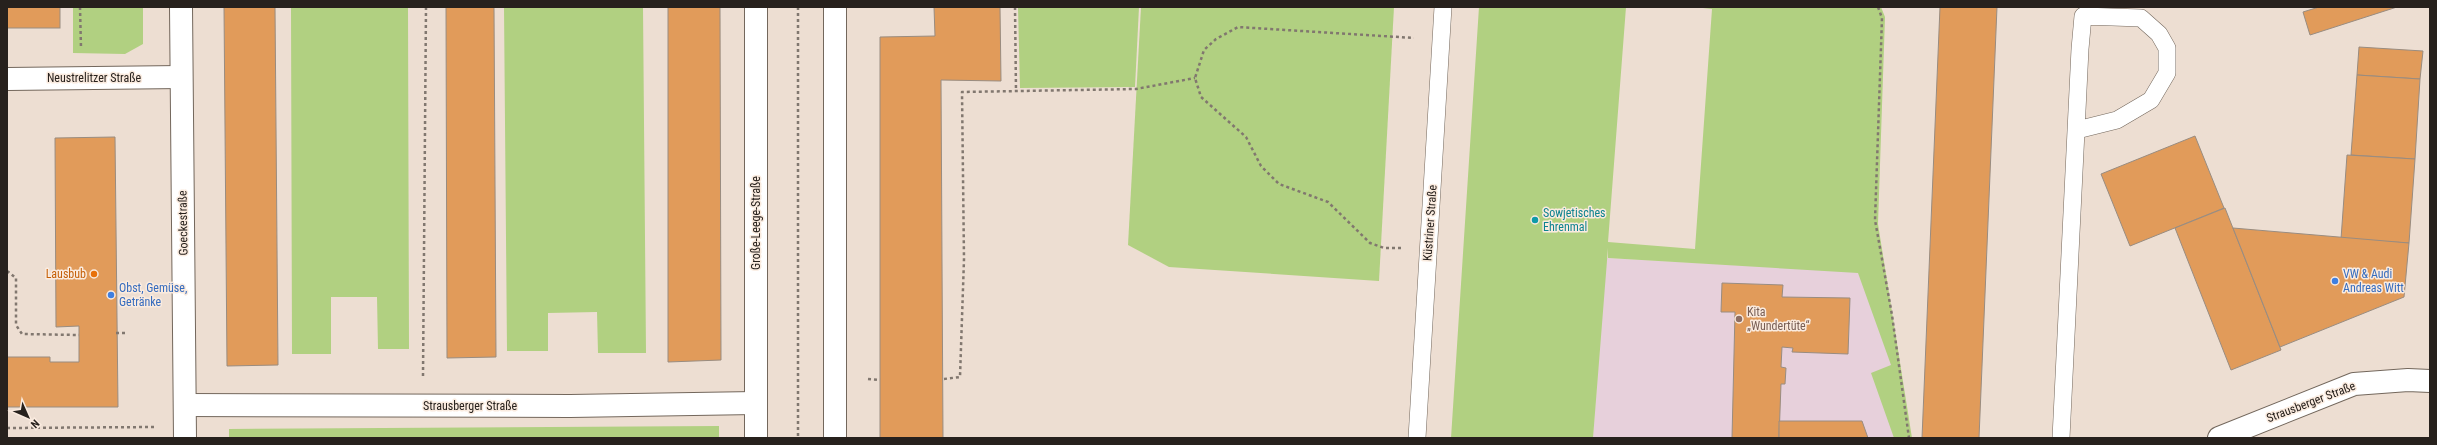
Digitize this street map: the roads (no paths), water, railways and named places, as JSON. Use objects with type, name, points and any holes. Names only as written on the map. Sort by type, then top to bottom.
[{"type":"street","name":"Goeckestraße","points":[[181,7],[185,423]]},
{"type":"street","name":"Große-Leege-Straße","points":[[756,7],[756,438]]},
{"type":"street","points":[[835,7],[835,438]]},
{"type":"street","name":"Neustrelitzer Straße","points":[[7,79],[181,77]]},
{"type":"street","name":"Strausberger Straße","points":[[2219,438],[2354,384],[2408,380],[2430,382]]},
{"type":"street","name":"Strausberger Straße","points":[[185,423],[570,406],[755,403]]},
{"type":"lane","name":"Küstriner Straße","points":[[1417,438],[1443,41],[1443,7]]},
{"type":"lane","points":[[2060,438],[2083,16],[2140,18],[2159,34],[2167,48],[2167,73],[2151,100],[2117,120],[2077,130]]},
{"type":"place","name":"Sowjetisches Ehrenmal","points":[[1535,220]]},
{"type":"place","name":"Lausbub","points":[[94,274]]},
{"type":"place","name":"VW & Audi Andreas Witt","points":[[2335,281]]},
{"type":"place","name":"Obst, Gemüse, Getränke","points":[[111,295]]},
{"type":"place","name":"Kita „Wundertüte“","points":[[1739,319]]}]
